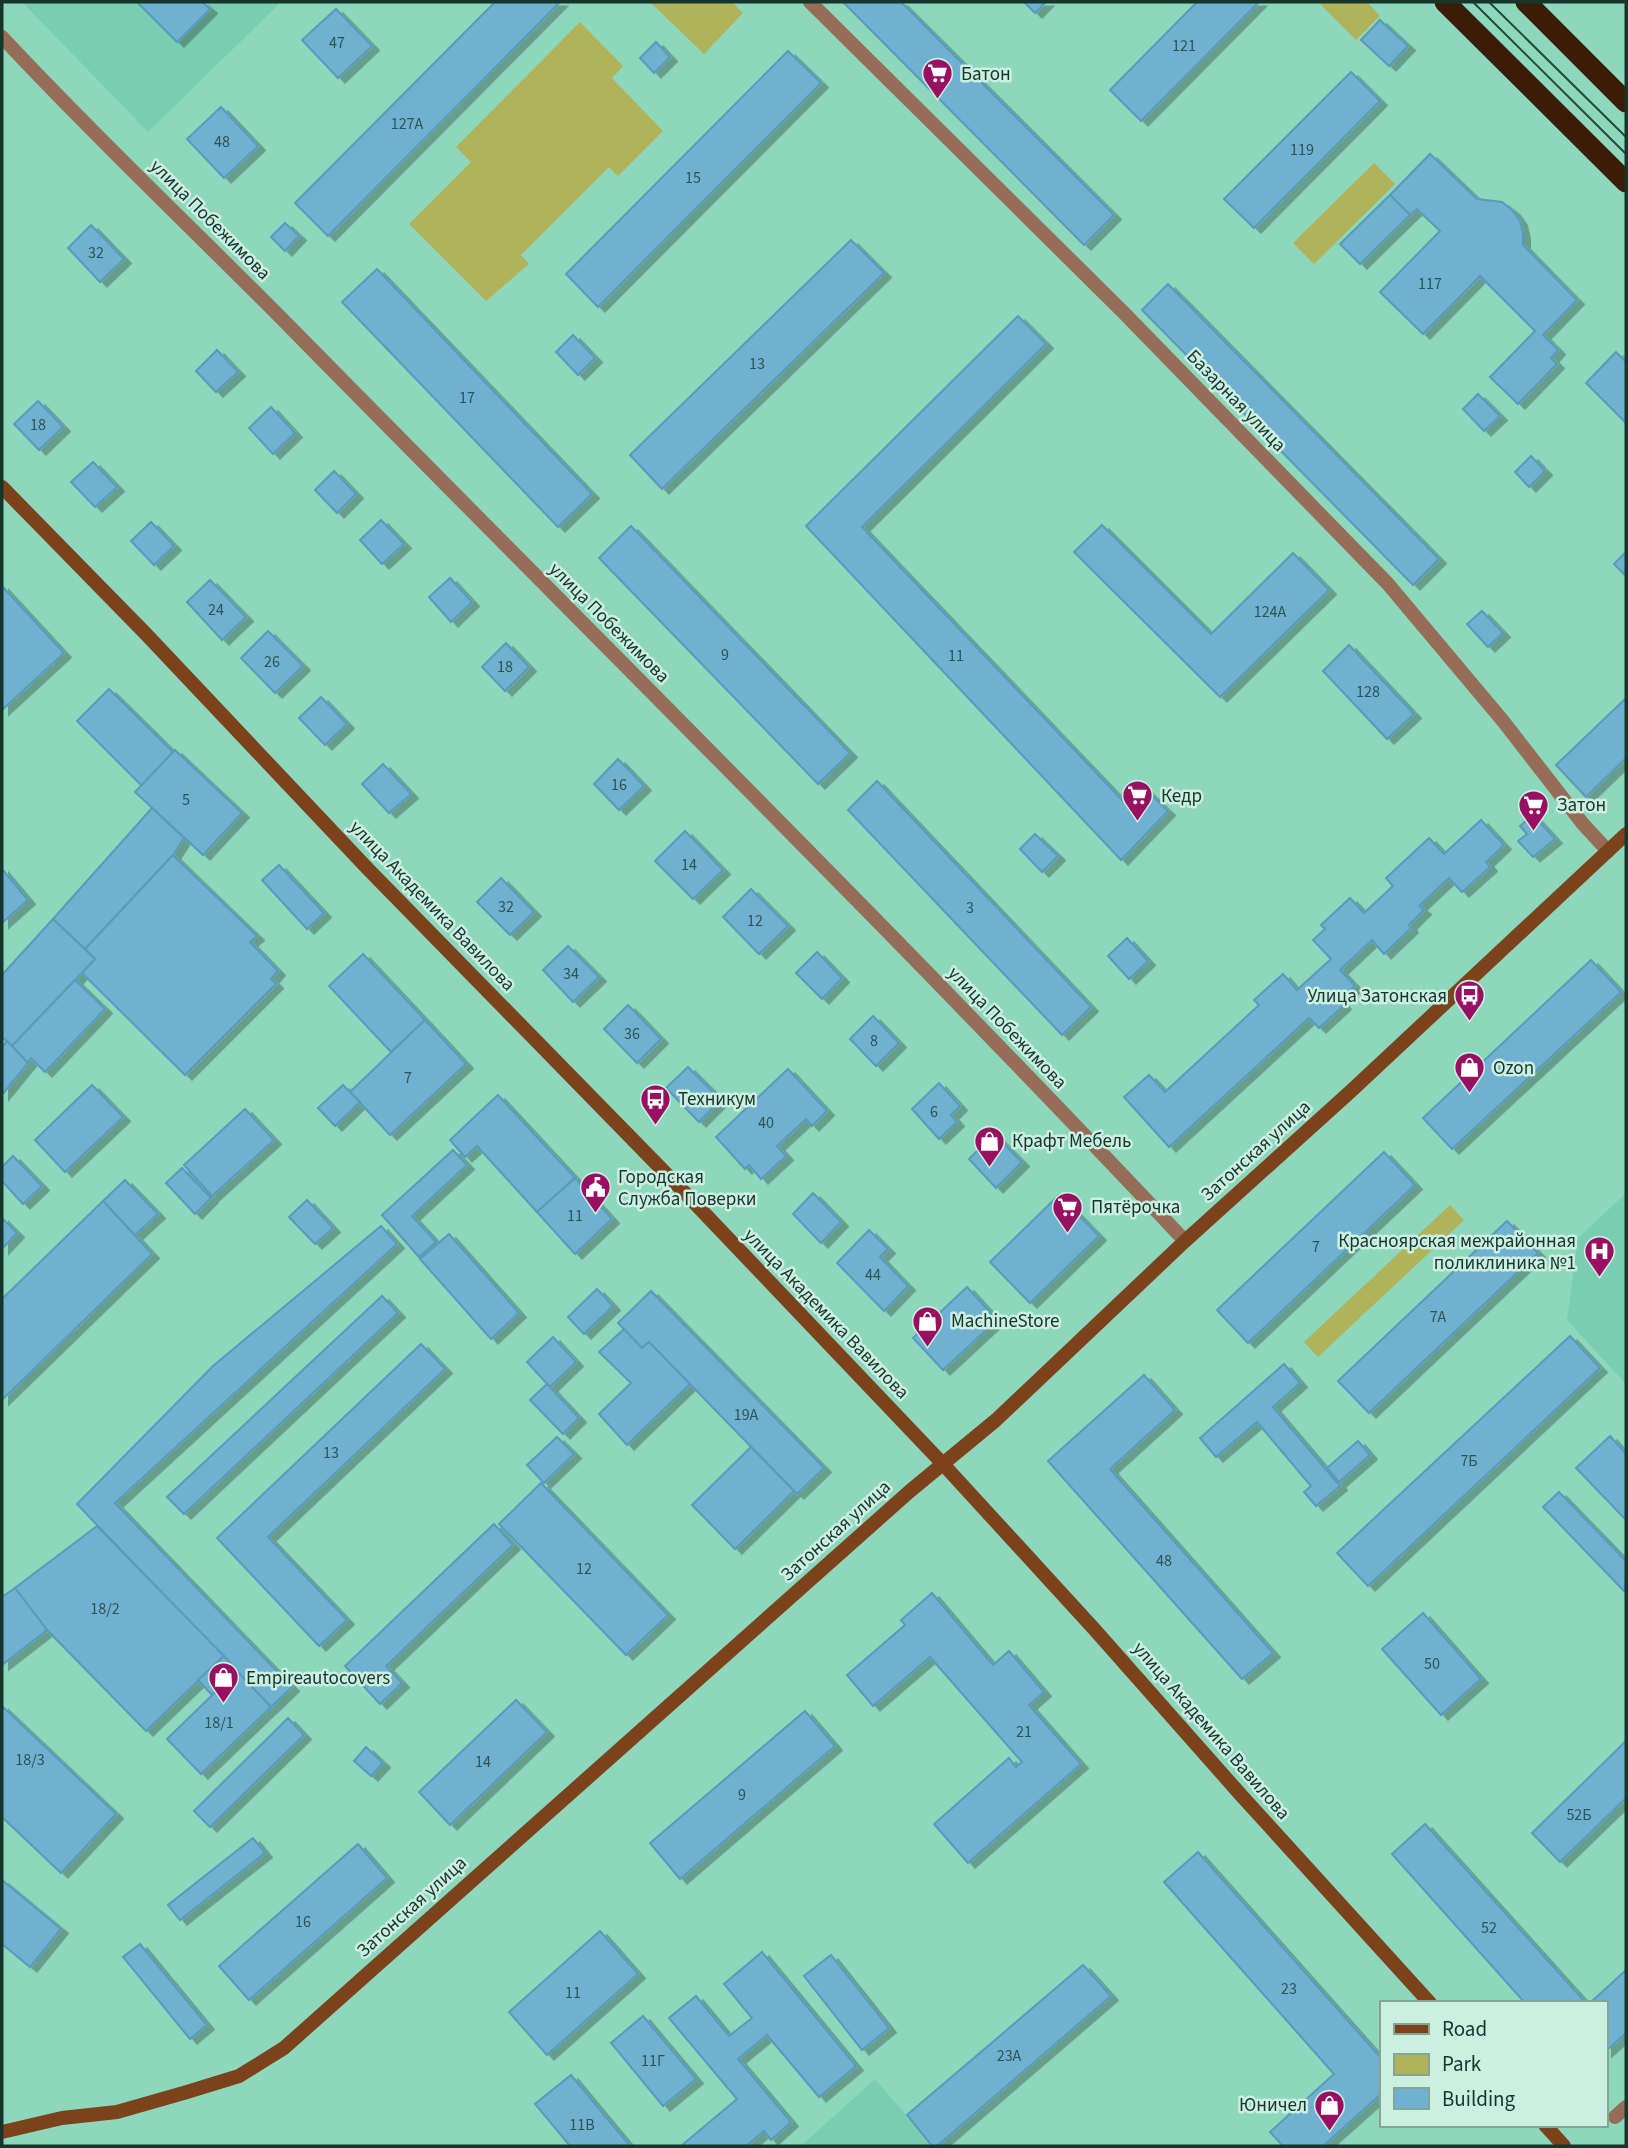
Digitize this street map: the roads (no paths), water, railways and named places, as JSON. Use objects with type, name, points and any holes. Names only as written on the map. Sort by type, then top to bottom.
[{"type":"highway","points":[[1445,2],[1626,182]]},
{"type":"highway","points":[[1526,2],[1626,102]]},
{"type":"street","name":"Базарная улица","points":[[810,2],[1124,313],[1388,584],[1503,721],[1583,824],[1608,851]]},
{"type":"street","name":"улица Побежимова","points":[[2,37],[108,148],[213,250],[626,666],[1053,1102],[1185,1241]]},
{"type":"street","name":"улица Академика Вавилова","points":[[2,487],[943,1464],[1095,1629],[1428,2001]]},
{"type":"street","name":"Затонская улица","points":[[2,2132],[62,2119],[117,2112],[187,2092],[239,2076],[284,2048],[818,1573],[996,1420],[1185,1241],[1351,1091],[1626,834]]},
{"type":"street","points":[[1547,2127],[1564,2146]]},
{"type":"tram line","points":[[1473,2],[1626,154]]},
{"type":"tram line","points":[[1489,2],[1626,137]]},
{"type":"place","name":"Батон","points":[[938,101]]},
{"type":"place","name":"Кедр","points":[[1138,823]]},
{"type":"place","name":"Затон","points":[[1534,832]]},
{"type":"place","name":"Улица Затонская","points":[[1470,1023]]},
{"type":"place","name":"Ozon","points":[[1470,1095]]},
{"type":"place","name":"Техникум","points":[[655,1126]]},
{"type":"place","name":"Крафт Мебель","points":[[989,1168]]},
{"type":"place","name":"Городская Служба Поверки","points":[[595,1215]]},
{"type":"place","name":"Пятёрочка","points":[[1068,1234]]},
{"type":"place","name":"Красноярская межрайонная поликлиника №1","points":[[1599,1279]]},
{"type":"place","name":"MachineStore","points":[[928,1348]]},
{"type":"place","name":"Empireautocovers","points":[[223,1705]]},
{"type":"place","name":"Юничел","points":[[1330,2132]]}]
